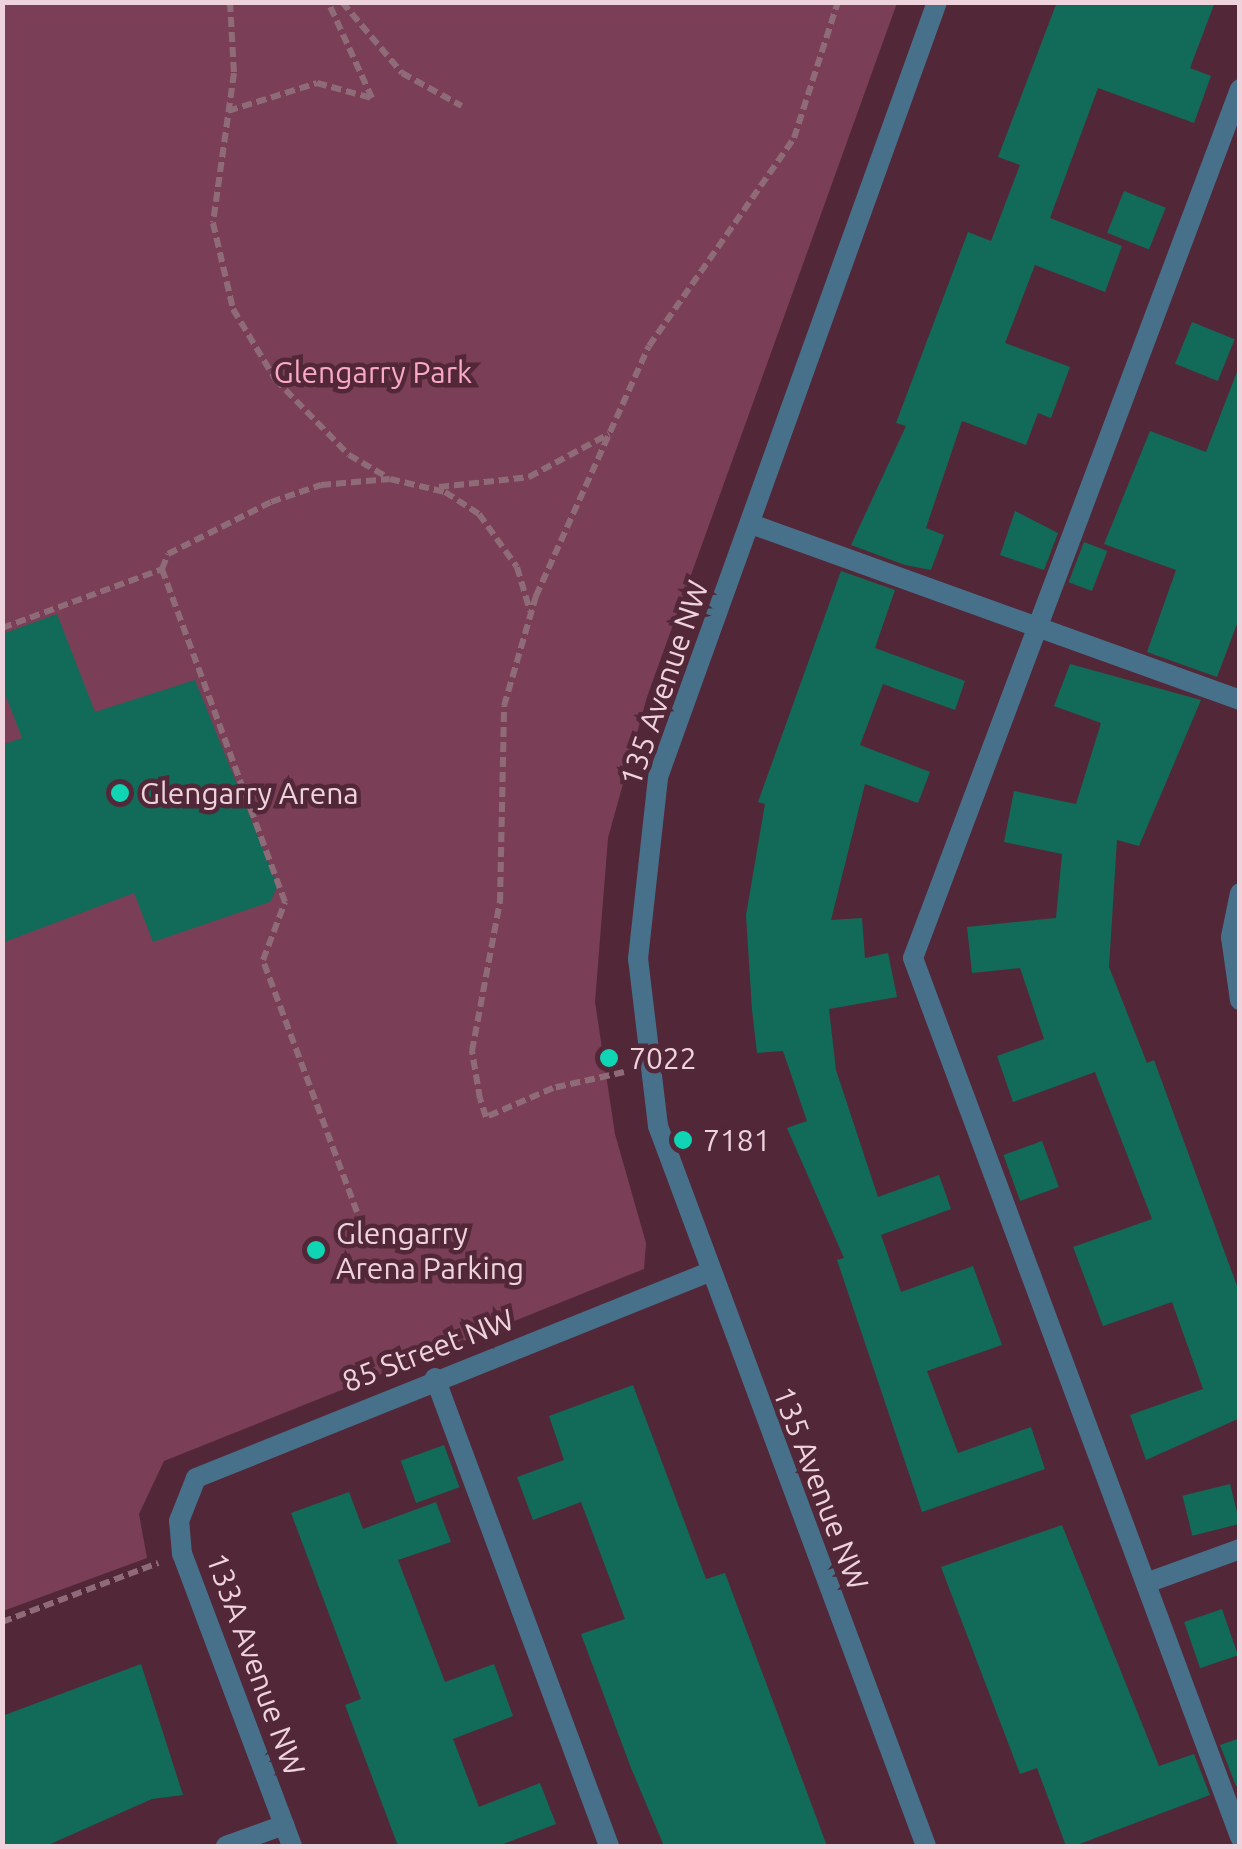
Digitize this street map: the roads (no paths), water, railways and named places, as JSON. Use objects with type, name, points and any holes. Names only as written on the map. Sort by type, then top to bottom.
[{"type":"street","name":"135 Avenue NW","points":[[926,1846],[707,1274],[646,1068],[639,912],[658,778],[937,2]]},
{"type":"street","points":[[1240,89],[1029,631],[913,958],[1149,1582],[1240,1838]]},
{"type":"street","points":[[751,524],[1029,631],[1240,700]]},
{"type":"street","points":[[1240,893],[1231,937],[1240,1000]]},
{"type":"street","name":"85 Street NW","points":[[183,1500],[212,1466],[707,1274]]},
{"type":"street","points":[[435,1378],[610,1846]]},
{"type":"street","name":"133A Avenue NW","points":[[183,1500],[182,1554],[292,1846]]},
{"type":"street","points":[[1149,1582],[1240,1549]]},
{"type":"street","points":[[226,1846],[284,1825]]},
{"type":"place","name":"Glengarry Arena","points":[[120,793]]},
{"type":"place","name":"7022","points":[[609,1058]]},
{"type":"place","name":"7181","points":[[683,1140]]},
{"type":"place","name":"Glengarry Arena Parking","points":[[316,1250]]},
{"type":"park label","name":"Glengarry Park","points":[[373,372]]}]
